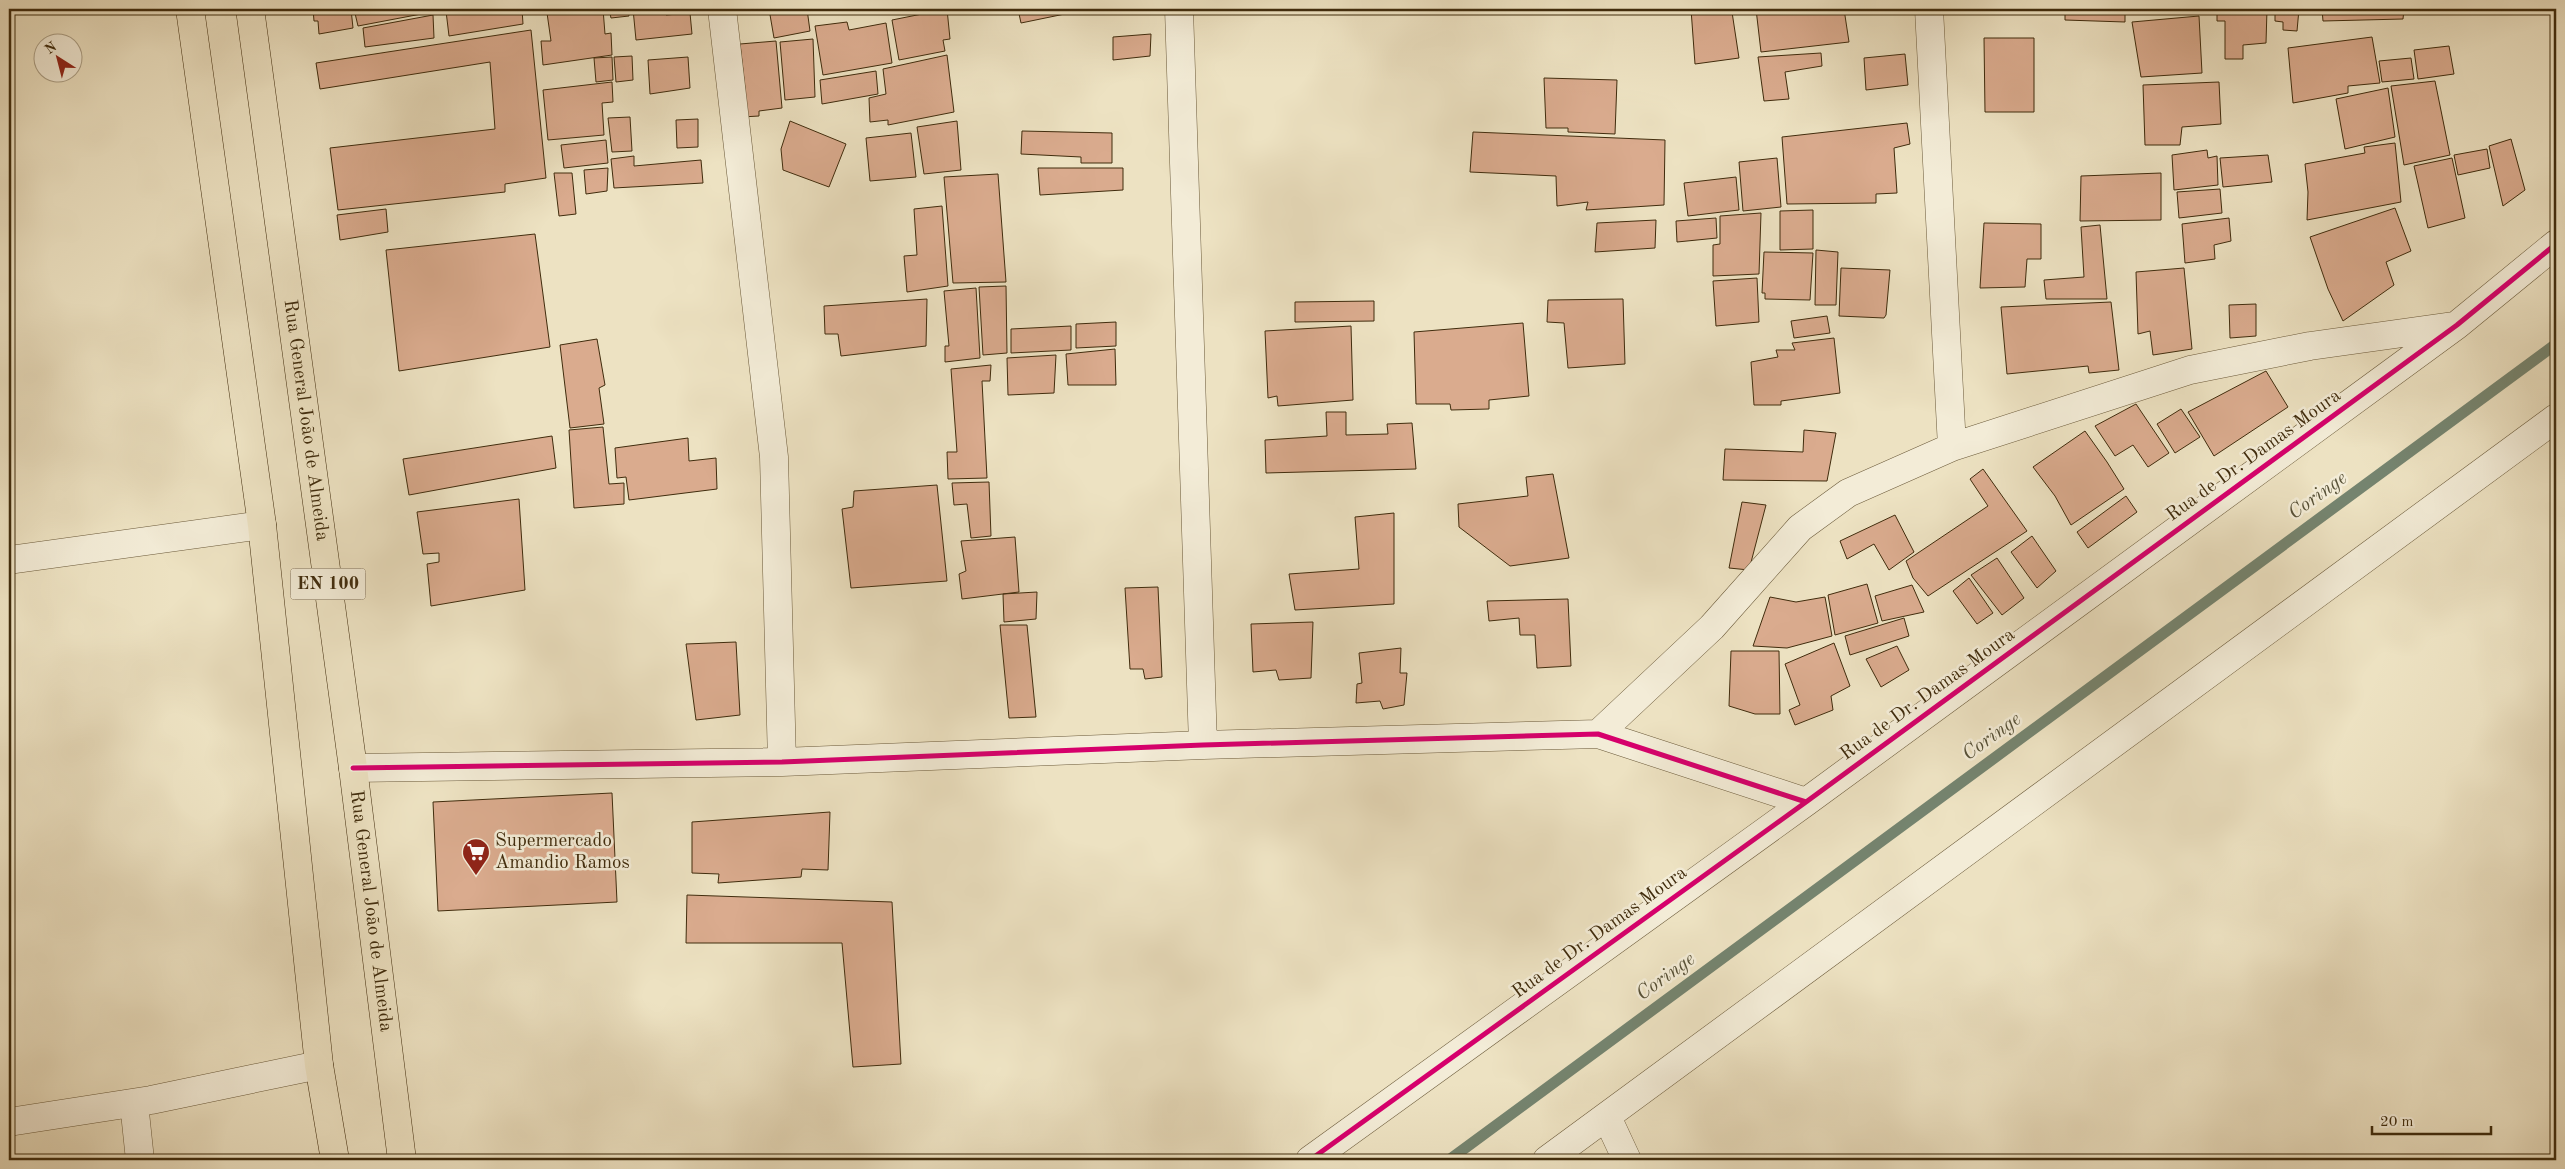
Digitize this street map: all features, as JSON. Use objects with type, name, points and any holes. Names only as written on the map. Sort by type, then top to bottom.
[{"type":"main road","name":"EN 100","points":[[190,9],[262,525],[319,1064],[335,1160]]},
{"type":"main road","name":"Rua General João de Almeida","points":[[250,9],[353,768],[402,1160]]},
{"type":"street","points":[[722,9],[774,457],[782,762]]},
{"type":"street","points":[[1179,9],[1203,744]]},
{"type":"street","points":[[1928,9],[1952,447]]},
{"type":"street","name":"Rua de Dr. Damas Moura","points":[[1310,1160],[1806,802],[2457,325],[2556,244]]},
{"type":"street","points":[[1598,734],[1712,627],[1800,528],[1848,493],[1952,447],[2190,370],[2310,346],[2457,325]]},
{"type":"street","points":[[1547,1160],[2556,418]]},
{"type":"street","points":[[9,560],[262,525]]},
{"type":"street","points":[[353,768],[782,762],[1203,744],[1598,734],[1806,802]]},
{"type":"street","points":[[9,1122],[134,1103],[319,1064]]},
{"type":"street","points":[[134,1103],[140,1160]]},
{"type":"street","points":[[1607,1117],[1627,1160]]},
{"type":"building","points":[[313,9],[331,9],[332,11],[351,9],[353,28],[319,34],[318,21],[314,21]]},
{"type":"building","points":[[354,9],[437,9],[437,11],[358,26]]},
{"type":"building","points":[[463,9],[522,9],[523,24],[449,36],[446,11]]},
{"type":"building","points":[[603,9],[605,34],[611,33],[612,55],[543,65],[541,41],[551,41],[547,13]]},
{"type":"building","points":[[609,9],[628,9],[629,16],[611,18]]},
{"type":"building","points":[[633,9],[665,9],[666,15],[690,13],[692,34],[636,40]]},
{"type":"building","points":[[769,9],[807,9],[810,31],[774,38]]},
{"type":"building","points":[[947,9],[950,39],[943,40],[945,51],[899,60],[892,20]]},
{"type":"building","points":[[1018,9],[1089,9],[1021,23]]},
{"type":"building","points":[[1691,9],[1749,9],[1732,12],[1739,58],[1695,64]]},
{"type":"building","points":[[1756,9],[1844,9],[1849,42],[1761,52]]},
{"type":"building","points":[[2065,9],[2125,9],[2125,22],[2065,20]]},
{"type":"building","points":[[2217,9],[2267,9],[2266,43],[2243,45],[2243,59],[2225,59],[2225,21],[2217,21]]},
{"type":"building","points":[[2275,9],[2299,9],[2297,31],[2283,30],[2283,22],[2275,21]]},
{"type":"building","points":[[2322,9],[2404,9],[2403,19],[2323,21]]},
{"type":"building","points":[[433,15],[434,38],[365,47],[363,28]]},
{"type":"building","points":[[2199,16],[2202,73],[2141,77],[2132,22]]},
{"type":"building","points":[[847,22],[849,30],[886,23],[892,63],[823,75],[815,26]]},
{"type":"building","points":[[531,30],[546,178],[505,184],[505,192],[338,210],[330,148],[495,129],[490,62],[320,89],[316,63]]},
{"type":"building","points":[[1151,34],[1150,56],[1113,60],[1113,37]]},
{"type":"building","points":[[2372,37],[2380,83],[2348,86],[2348,93],[2293,103],[2288,48]]},
{"type":"building","points":[[1984,38],[2034,38],[2034,112],[1985,112]]},
{"type":"building","points":[[813,39],[815,97],[785,100],[780,42]]},
{"type":"building","points":[[776,41],[782,108],[759,111],[759,116],[742,117],[745,89],[740,44]]},
{"type":"building","points":[[2449,46],[2454,74],[2418,79],[2414,50]]},
{"type":"building","points":[[1821,53],[1822,66],[1785,72],[1789,99],[1764,101],[1758,57]]},
{"type":"building","points":[[1905,54],[1908,85],[1866,90],[1864,58]]},
{"type":"building","points":[[947,55],[954,112],[888,125],[888,120],[870,122],[869,98],[886,94],[883,69]]},
{"type":"building","points":[[632,56],[633,80],[616,82],[614,57]]},
{"type":"building","points":[[612,57],[613,80],[596,82],[594,58]]},
{"type":"building","points":[[688,57],[690,88],[650,94],[648,60]]},
{"type":"building","points":[[2411,58],[2414,79],[2382,82],[2379,61]]},
{"type":"building","points":[[876,71],[878,94],[822,104],[820,80]]},
{"type":"building","points":[[1544,78],[1617,80],[1615,134],[1568,132],[1568,128],[1546,128]]},
{"type":"building","points":[[2435,81],[2450,155],[2404,165],[2391,86]]},
{"type":"building","points":[[612,82],[613,102],[602,103],[604,135],[548,140],[543,90]]},
{"type":"building","points":[[2219,82],[2221,124],[2182,127],[2180,145],[2145,145],[2143,85]]},
{"type":"building","points":[[2388,88],[2395,137],[2345,149],[2336,99]]},
{"type":"building","points":[[630,117],[632,151],[612,152],[608,118]]},
{"type":"building","points":[[698,119],[698,147],[677,148],[676,120]]},
{"type":"building","points":[[790,121],[846,144],[829,187],[783,170],[781,149]]},
{"type":"building","points":[[957,121],[961,170],[924,174],[917,127]]},
{"type":"building","points":[[1907,123],[1910,144],[1894,148],[1897,193],[1876,194],[1876,203],[1787,204],[1782,137]]},
{"type":"building","points":[[1022,131],[1112,133],[1112,163],[1081,163],[1081,157],[1021,154]]},
{"type":"building","points":[[1473,132],[1665,140],[1664,205],[1586,210],[1588,202],[1557,206],[1556,176],[1470,172]]},
{"type":"building","points":[[911,133],[916,177],[870,181],[866,138]]},
{"type":"building","points":[[2511,139],[2525,190],[2503,206],[2489,146]]},
{"type":"building","points":[[606,140],[608,163],[564,168],[561,145]]},
{"type":"building","points":[[2395,143],[2401,202],[2307,220],[2308,192],[2305,164],[2365,153],[2364,147]]},
{"type":"building","points":[[2487,149],[2490,168],[2458,175],[2454,155]]},
{"type":"building","points":[[2207,150],[2208,158],[2217,156],[2218,185],[2174,190],[2172,155]]},
{"type":"building","points":[[2268,155],[2272,182],[2223,187],[2220,158]]},
{"type":"building","points":[[634,156],[634,166],[701,160],[703,183],[614,188],[611,159]]},
{"type":"building","points":[[1777,158],[1781,207],[1743,211],[1739,162]]},
{"type":"building","points":[[2452,158],[2465,218],[2428,228],[2414,166]]},
{"type":"building","points":[[608,168],[607,191],[586,194],[584,170]]},
{"type":"building","points":[[1038,168],[1123,168],[1123,190],[1040,195]]},
{"type":"building","points":[[554,173],[572,173],[576,214],[559,216]]},
{"type":"building","points":[[2161,173],[2161,220],[2080,221],[2081,176]]},
{"type":"building","points":[[998,174],[1006,282],[953,283],[944,177]]},
{"type":"building","points":[[1736,177],[1739,210],[1688,216],[1684,183]]},
{"type":"building","points":[[2220,189],[2222,213],[2179,218],[2177,192]]},
{"type":"building","points":[[942,206],[948,286],[907,292],[904,256],[917,255],[914,209]]},
{"type":"building","points":[[2395,208],[2411,251],[2386,262],[2394,285],[2343,321],[2328,289],[2310,237]]},
{"type":"building","points":[[386,209],[388,232],[340,240],[337,215]]},
{"type":"building","points":[[1813,210],[1813,249],[1780,250],[1780,211]]},
{"type":"building","points":[[1761,213],[1759,274],[1713,276],[1713,245],[1720,244],[1720,216]]},
{"type":"building","points":[[1716,218],[1717,238],[1677,242],[1676,221]]},
{"type":"building","points":[[2229,218],[2231,241],[2214,245],[2215,259],[2185,263],[2182,224]]},
{"type":"building","points":[[1656,220],[1655,248],[1595,252],[1597,223]]},
{"type":"building","points":[[1984,223],[2041,224],[2041,259],[2027,259],[2025,287],[1980,288]]},
{"type":"building","points":[[2100,225],[2107,299],[2046,299],[2044,280],[2084,277],[2081,227]]},
{"type":"building","points":[[535,234],[550,347],[399,371],[386,250]]},
{"type":"building","points":[[1816,250],[1838,252],[1836,305],[1815,305]]},
{"type":"building","points":[[1764,252],[1813,253],[1810,300],[1765,299],[1765,293],[1762,293]]},
{"type":"building","points":[[1841,268],[1890,270],[1886,315],[1884,318],[1839,316]]},
{"type":"building","points":[[2184,268],[2192,349],[2153,355],[2150,331],[2138,334],[2136,272]]},
{"type":"building","points":[[1757,278],[1759,322],[1716,326],[1713,281]]},
{"type":"building","points":[[1006,286],[1007,353],[983,355],[979,287]]},
{"type":"building","points":[[976,288],[980,358],[945,362],[945,346],[949,346],[944,291]]},
{"type":"building","points":[[927,299],[926,346],[841,356],[838,334],[825,334],[824,306]]},
{"type":"building","points":[[1623,299],[1625,364],[1568,368],[1564,323],[1547,322],[1548,300]]},
{"type":"building","points":[[1374,301],[1374,321],[1295,322],[1295,302]]},
{"type":"building","points":[[2111,302],[2119,370],[2089,373],[2088,366],[2007,374],[2001,307]]},
{"type":"building","points":[[2256,304],[2256,336],[2230,338],[2229,305]]},
{"type":"building","points":[[1827,316],[1830,333],[1794,338],[1791,321]]},
{"type":"building","points":[[1116,322],[1116,346],[1076,348],[1076,324]]},
{"type":"building","points":[[1523,323],[1529,396],[1489,400],[1489,409],[1451,410],[1450,404],[1416,404],[1414,332]]},
{"type":"building","points":[[1071,326],[1071,350],[1011,353],[1011,329]]},
{"type":"building","points":[[1351,326],[1353,400],[1278,406],[1277,396],[1268,398],[1265,331]]},
{"type":"building","points":[[1834,338],[1840,393],[1781,401],[1781,405],[1754,405],[1751,362],[1778,357],[1776,350],[1795,350],[1792,343]]},
{"type":"building","points":[[597,339],[605,385],[599,388],[604,424],[570,428],[560,345]]},
{"type":"building","points":[[1115,349],[1116,385],[1068,385],[1066,354]]},
{"type":"building","points":[[1056,355],[1054,393],[1008,395],[1007,358]]},
{"type":"building","points":[[991,365],[990,381],[982,381],[987,478],[948,479],[947,452],[957,452],[951,369]]},
{"type":"building","points":[[2266,371],[2288,407],[2214,456],[2188,412]]},
{"type":"building","points":[[2136,404],[2169,453],[2148,467],[2133,445],[2115,456],[2095,426]]},
{"type":"building","points":[[2181,409],[2200,437],[2175,453],[2157,424]]},
{"type":"building","points":[[1326,412],[1346,412],[1346,435],[1388,434],[1387,424],[1412,423],[1416,469],[1266,473],[1265,440],[1327,436]]},
{"type":"building","points":[[603,427],[609,484],[624,483],[624,504],[574,508],[569,430]]},
{"type":"building","points":[[1804,430],[1836,433],[1827,481],[1723,480],[1725,449],[1803,452]]},
{"type":"building","points":[[2085,431],[2124,489],[2071,525],[2055,496],[2033,467]]},
{"type":"building","points":[[552,436],[556,468],[409,495],[403,459]]},
{"type":"building","points":[[688,438],[689,461],[716,458],[717,489],[629,500],[626,477],[617,478],[615,448]]},
{"type":"building","points":[[1983,469],[2027,531],[1928,596],[1913,578],[1906,561],[1988,506],[1970,479]]},
{"type":"building","points":[[1553,474],[1569,558],[1510,566],[1459,527],[1458,504],[1528,496],[1526,477]]},
{"type":"building","points":[[989,482],[991,536],[971,538],[967,504],[954,505],[952,483]]},
{"type":"building","points":[[937,485],[947,581],[851,588],[842,509],[853,507],[854,491]]},
{"type":"building","points":[[2126,496],[2137,512],[2088,548],[2077,532]]},
{"type":"building","points":[[519,499],[525,590],[431,606],[427,564],[439,562],[439,553],[423,554],[417,512]]},
{"type":"building","points":[[1742,502],[1766,505],[1749,570],[1729,568]]},
{"type":"building","points":[[1394,513],[1394,604],[1295,610],[1289,574],[1359,569],[1355,517]]},
{"type":"building","points":[[1895,515],[1914,552],[1889,570],[1874,544],[1847,559],[1840,541]]},
{"type":"building","points":[[2032,536],[2056,571],[2037,588],[2011,552]]},
{"type":"building","points":[[1015,537],[1019,592],[962,599],[959,574],[966,571],[961,541]]},
{"type":"building","points":[[1997,558],[2024,598],[2002,615],[1971,575]]},
{"type":"building","points":[[1969,578],[1993,613],[1977,624],[1953,591]]},
{"type":"building","points":[[1867,584],[1878,623],[1835,635],[1828,595]]},
{"type":"building","points":[[1912,585],[1924,612],[1882,621],[1875,596]]},
{"type":"building","points":[[1158,587],[1162,677],[1145,679],[1143,669],[1130,669],[1125,588]]},
{"type":"building","points":[[1037,592],[1036,619],[1004,622],[1003,594]]},
{"type":"building","points":[[1770,597],[1796,602],[1825,597],[1832,636],[1787,648],[1753,646]]},
{"type":"building","points":[[1568,599],[1571,666],[1537,668],[1535,635],[1520,635],[1519,618],[1489,621],[1487,601]]},
{"type":"building","points":[[1904,618],[1909,636],[1850,655],[1845,636]]},
{"type":"building","points":[[1313,622],[1311,678],[1279,680],[1276,670],[1253,672],[1251,624]]},
{"type":"building","points":[[1000,625],[1027,625],[1036,717],[1009,718]]},
{"type":"building","points":[[736,642],[740,715],[696,720],[686,644]]},
{"type":"building","points":[[1834,643],[1850,686],[1831,696],[1833,710],[1795,725],[1789,710],[1800,705],[1785,664]]},
{"type":"building","points":[[1897,646],[1909,670],[1881,687],[1866,659]]},
{"type":"building","points":[[1401,648],[1400,673],[1407,673],[1404,705],[1383,709],[1380,701],[1356,703],[1357,684],[1362,683],[1359,653]]},
{"type":"building","points":[[1731,651],[1779,651],[1780,714],[1755,714],[1729,706]]},
{"type":"building","points":[[612,793],[617,902],[438,911],[433,802]]},
{"type":"building","points":[[830,812],[828,870],[802,869],[801,877],[718,883],[719,874],[692,873],[692,822]]},
{"type":"building","points":[[687,895],[892,902],[901,1064],[853,1067],[842,943],[686,943]]},
{"type":"waterway","name":"Coringe","points":[[1449,1160],[2556,344]]},
{"type":"cycle path","points":[[1310,1160],[1806,802],[2457,325],[2556,244]]},
{"type":"cycle path","points":[[353,768],[782,762],[1203,745],[1598,734],[1806,802]]},
{"type":"place","name":"Supermercado Amandio Ramos","points":[[476,876]]}]
